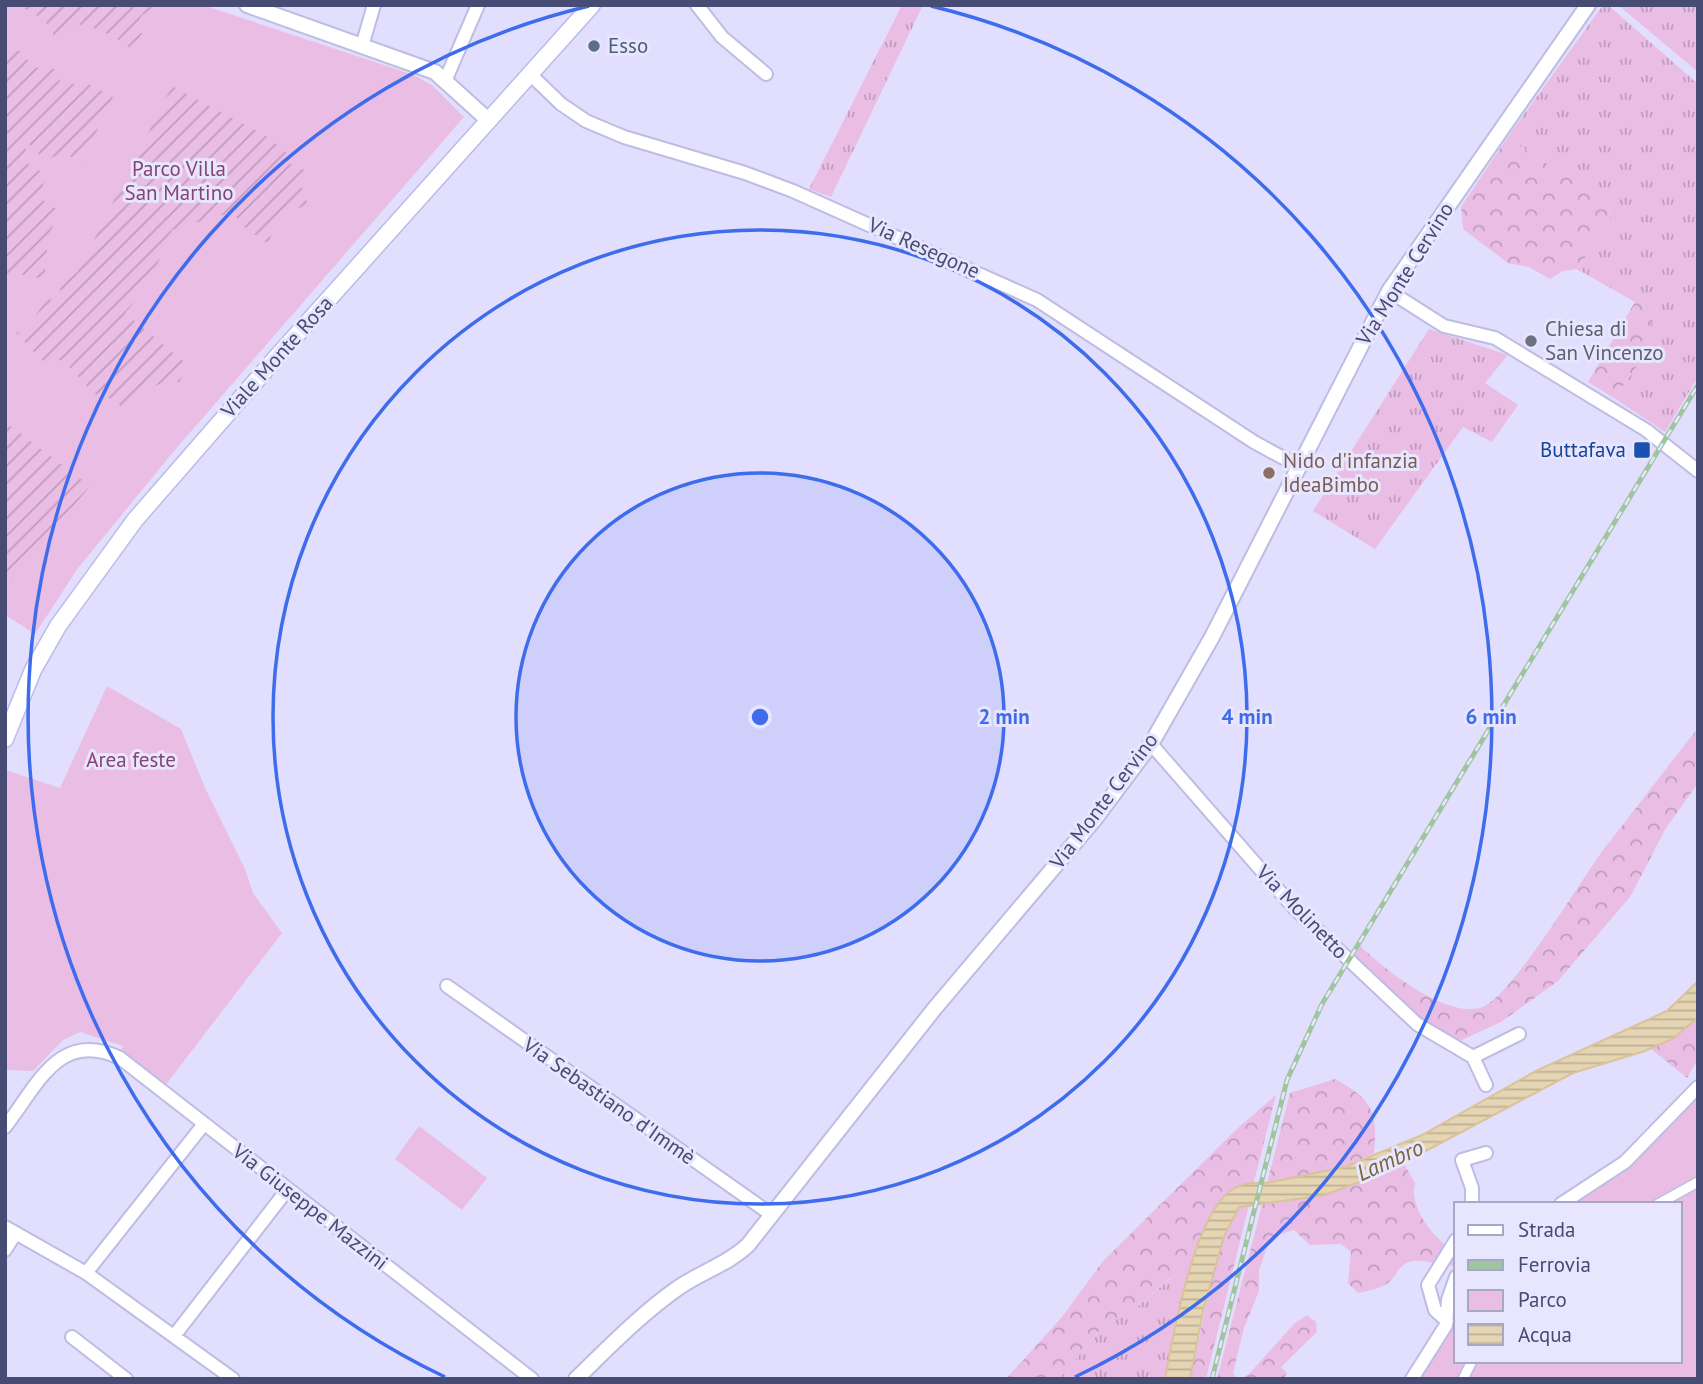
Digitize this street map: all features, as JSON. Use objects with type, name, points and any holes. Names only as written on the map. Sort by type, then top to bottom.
[{"type":"main road","name":"Viale Monte Rosa","points":[[5,739],[46,647],[106,558],[208,435],[592,5]]},
{"type":"street","points":[[247,5],[422,67],[445,81],[488,120]]},
{"type":"street","points":[[362,46],[374,5]]},
{"type":"street","points":[[445,81],[478,5]]},
{"type":"street","points":[[697,5],[722,37],[765,74]]},
{"type":"street","name":"Via Monte Cervino","points":[[576,1379],[670,1294],[692,1278],[734,1258],[772,1215],[934,1008],[1094,820],[1151,744],[1212,637],[1389,291],[1588,5]]},
{"type":"street","name":"Via Resegone","points":[[530,74],[561,104],[586,121],[624,137],[745,173],[793,191],[1037,300],[1246,437],[1298,466]]},
{"type":"street","points":[[1389,291],[1444,326],[1495,338],[1646,430],[1698,471]]},
{"type":"street","name":"Via Molinetto","points":[[1151,744],[1295,909],[1417,1024],[1473,1057]]},
{"type":"street","name":"Via Sebastiano d'Immè","points":[[447,986],[772,1215]]},
{"type":"street","points":[[1486,1085],[1473,1057],[1519,1034]]},
{"type":"street","name":"Via Giuseppe Mazzini","points":[[5,1126],[64,1054],[82,1049],[101,1049],[120,1058],[532,1379]]},
{"type":"street","points":[[1564,1202],[1625,1162],[1698,1087]]},
{"type":"street","points":[[86,1273],[204,1124]]},
{"type":"street","points":[[1472,1202],[1472,1188],[1462,1160],[1486,1153]]},
{"type":"street","points":[[1662,1202],[1698,1182]]},
{"type":"street","points":[[174,1336],[287,1190]]},
{"type":"street","points":[[5,1250],[10,1230],[86,1273],[230,1378]]},
{"type":"street","points":[[1447,1321],[1435,1310],[1428,1285],[1454,1243]]},
{"type":"street","points":[[1412,1379],[1447,1321],[1448,1300],[1454,1283]]},
{"type":"street","points":[[72,1337],[125,1379]]},
{"type":"street","points":[[1463,1379],[1471,1363]]},
{"type":"green space","name":"Parco Villa San Martino","points":[[5,5],[203,5],[414,75],[433,86],[464,117],[174,451],[78,568],[35,634],[5,615]]},
{"type":"green space","points":[[12,5],[160,5],[142,15],[137,25],[142,34],[131,49],[101,30],[76,24],[67,24],[67,34],[59,44],[58,38],[49,31],[50,26],[31,11]]},
{"type":"green space","points":[[902,5],[923,5],[831,197],[809,189]]},
{"type":"green space","points":[[1603,5],[1608,5],[1698,84],[1698,377],[1665,432],[1614,398],[1646,354],[1651,324],[1660,302],[1644,294],[1635,302],[1577,269],[1610,223],[1609,203],[1507,138]]},
{"type":"green space","points":[[1618,5],[1698,5],[1698,72]]},
{"type":"green space","points":[[5,51],[22,51],[32,67],[54,69],[62,85],[87,83],[113,97],[82,162],[64,153],[45,160],[25,140],[27,163],[46,175],[39,198],[60,211],[44,245],[49,255],[44,264],[47,279],[5,273]]},
{"type":"green space","points":[[172,86],[266,136],[291,156],[290,164],[312,173],[300,183],[308,205],[291,210],[283,222],[272,229],[269,245],[243,226],[232,212],[172,230],[152,274],[125,313],[189,366],[179,382],[170,381],[156,386],[144,394],[128,412],[112,399],[94,394],[63,360],[43,361],[16,333],[27,328],[47,299],[61,301],[60,288],[78,271]]},
{"type":"green space","points":[[1507,138],[1609,203],[1610,223],[1577,269],[1563,271],[1550,279],[1529,267],[1508,263],[1463,229],[1461,207]]},
{"type":"green space","points":[[1644,294],[1660,302],[1651,324],[1646,354],[1614,398],[1588,382],[1635,302]]},
{"type":"green space","points":[[1429,329],[1508,355],[1485,383],[1518,405],[1492,442],[1463,427],[1375,549],[1313,511]]},
{"type":"green space","points":[[5,422],[90,486],[11,583],[5,577]]},
{"type":"green space","name":"Area feste","points":[[107,686],[181,729],[205,788],[245,869],[253,893],[282,933],[164,1087],[119,1054],[123,1046],[80,1032],[63,1040],[33,1071],[5,1070],[5,772],[6,770],[60,788]]},
{"type":"green space","points":[[1698,728],[1698,783],[1666,828],[1630,897],[1558,981],[1501,1022],[1451,1045],[1351,962],[1360,946],[1415,989],[1449,1005],[1465,1009],[1480,1008],[1493,1000],[1527,961],[1607,845]]},
{"type":"green space","points":[[1698,1017],[1698,1059],[1687,1078],[1650,1048],[1674,1038]]},
{"type":"green space","points":[[1335,1079],[1357,1093],[1370,1108],[1375,1127],[1374,1153],[1345,1167],[1267,1183],[1290,1093]]},
{"type":"green space","points":[[1698,1092],[1698,1379],[1418,1379],[1450,1329],[1454,1309],[1454,1363],[1682,1363],[1682,1202],[1569,1202]]},
{"type":"green space","points":[[1276,1095],[1254,1182],[1239,1188],[1217,1207],[1203,1232],[1189,1276],[1170,1278],[1138,1306],[1105,1324],[1059,1379],[1006,1379],[1062,1317],[1103,1261],[1238,1128]]},
{"type":"green space","points":[[419,1126],[487,1178],[462,1210],[395,1159]]},
{"type":"green space","points":[[1404,1164],[1415,1183],[1414,1192],[1419,1212],[1432,1232],[1454,1249],[1454,1265],[1408,1262],[1385,1285],[1358,1293],[1348,1283],[1351,1252],[1341,1244],[1310,1245],[1294,1230],[1281,1234],[1267,1247],[1259,1270],[1259,1291],[1244,1328],[1233,1373],[1237,1379],[1217,1379],[1262,1205],[1325,1195]]},
{"type":"green space","points":[[1249,1205],[1206,1379],[1190,1379],[1223,1237],[1230,1218],[1238,1208]]},
{"type":"green space","points":[[1189,1276],[1165,1379],[1059,1379],[1105,1324],[1138,1306],[1171,1278]]},
{"type":"green space","points":[[1307,1315],[1316,1322],[1317,1332],[1281,1367],[1287,1373],[1283,1379],[1240,1379],[1249,1374],[1295,1323]]},
{"type":"water","name":"Lambro","points":[[1698,981],[1698,1017],[1674,1038],[1645,1051],[1573,1073],[1388,1171],[1325,1195],[1239,1207],[1224,1236],[1203,1311],[1190,1379],[1165,1379],[1173,1334],[1196,1250],[1217,1205],[1230,1191],[1238,1186],[1267,1183],[1345,1167],[1422,1135],[1536,1071],[1667,1011]]},
{"type":"railway","points":[[1212,1379],[1287,1080],[1322,1004],[1698,385]]},
{"type":"place","name":"Esso","points":[[594,46]]},
{"type":"place","name":"Chiesa di San Vincenzo","points":[[1531,341]]},
{"type":"place","name":"Buttafava","points":[[1642,450]]},
{"type":"place","name":"Nido d'infanzia IdeaBimbo","points":[[1269,473]]}]
